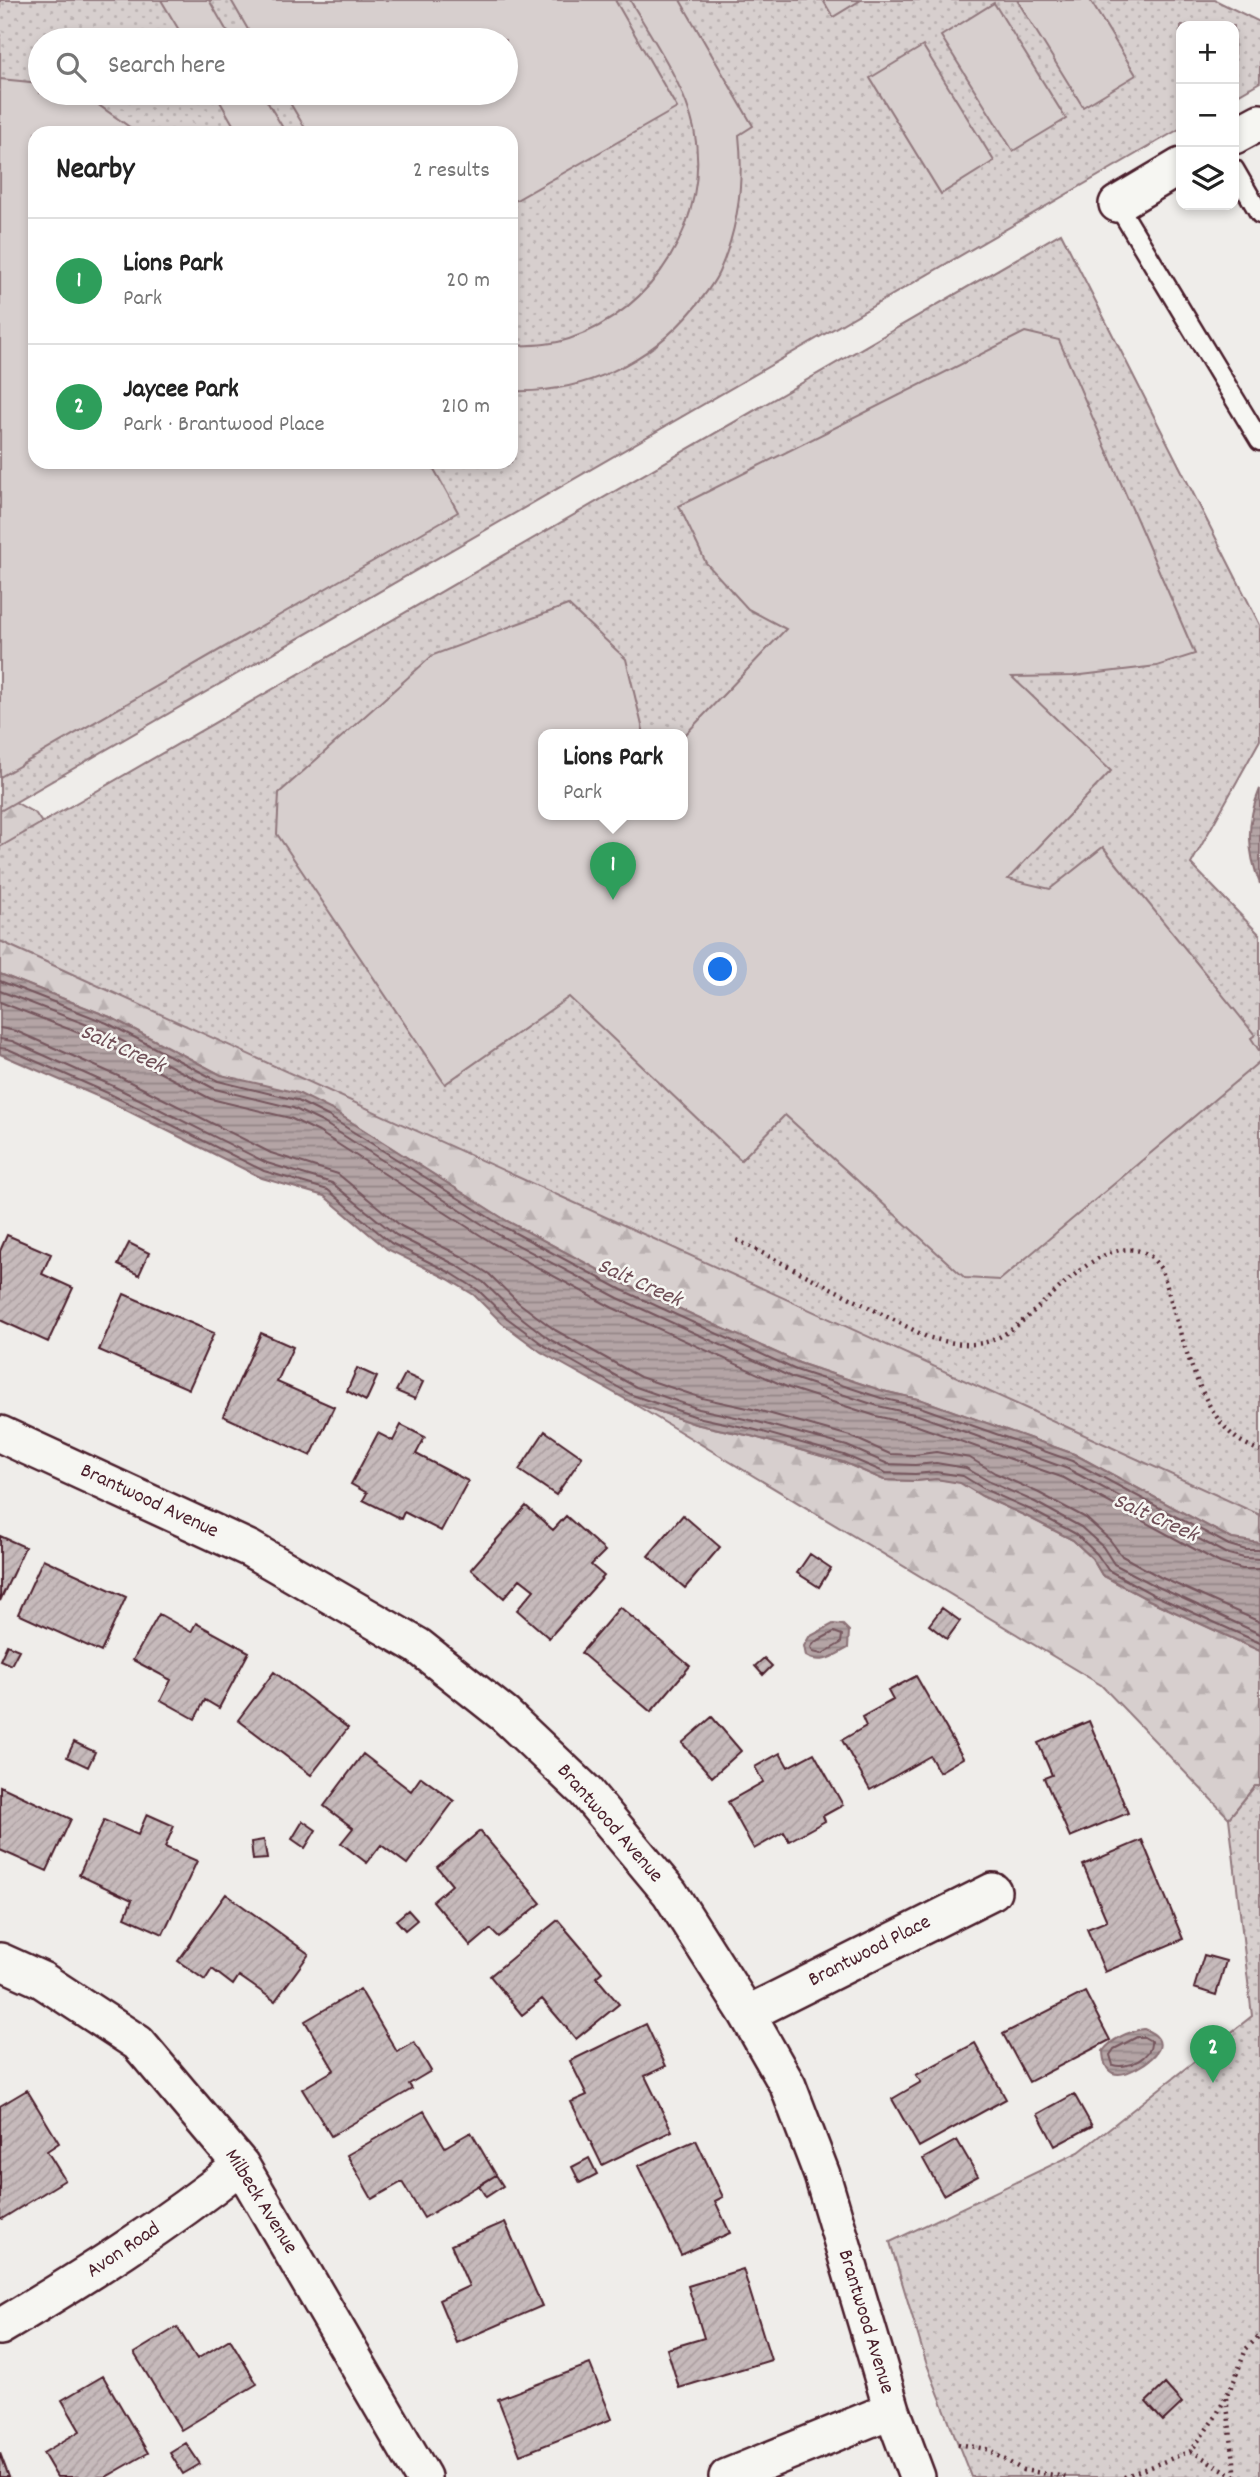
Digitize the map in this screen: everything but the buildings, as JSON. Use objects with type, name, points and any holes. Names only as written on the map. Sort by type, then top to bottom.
[{"type":"street","points":[[1239,133],[1260,121]]},
{"type":"street","points":[[1117,204],[1176,169]]},
{"type":"street","name":"Brantwood Avenue","points":[[0,1434],[250,1549],[418,1646],[505,1715],[585,1791],[670,1893],[747,2014],[788,2086],[822,2175],[892,2410],[917,2477]]},
{"type":"street","name":"Brantwood Place","points":[[747,2014],[993,1891]]},
{"type":"street","name":"Milbeck Avenue","points":[[0,1961],[42,1980],[138,2043],[241,2165],[423,2477]]},
{"type":"street","name":"Avon Road","points":[[0,2327],[95,2270],[193,2204],[241,2165]]},
{"type":"street","points":[[727,2477],[892,2410]]},
{"type":"lane","points":[[1239,178],[1260,214]]},
{"type":"lane","points":[[1117,204],[1260,442]]},
{"type":"path","points":[[737,1240],[927,1337],[957,1345],[990,1341],[1018,1324],[1092,1261],[1114,1251],[1131,1249],[1150,1255],[1162,1270],[1200,1389],[1213,1414],[1236,1438],[1260,1451]]},
{"type":"path","points":[[1124,2477],[1191,2451],[1216,2416],[1246,2349],[1260,2335]]},
{"type":"path","points":[[1226,2397],[1237,2477]]},
{"type":"path","points":[[958,2444],[986,2449],[1023,2470],[1066,2477]]},
{"type":"path","points":[[1191,2451],[1237,2477]]},
{"type":"green space","points":[[0,0],[1215,0],[1260,22],[1260,82],[1239,94],[1239,21],[1176,21],[1176,131],[0,811]]},
{"type":"green space","points":[[161,0],[209,0],[225,28],[178,28]]},
{"type":"green space","points":[[231,0],[615,0],[677,108],[518,199],[518,126],[304,126],[291,105],[518,105],[518,28],[247,28]]},
{"type":"green space","points":[[630,0],[680,0],[753,126],[739,135],[740,188],[726,256],[702,299],[677,327],[636,359],[589,381],[538,391],[518,391],[518,346],[548,344],[569,339],[600,326],[627,307],[651,284],[670,257],[685,227],[694,195],[697,162],[694,129],[683,95]]},
{"type":"green space","points":[[823,0],[861,0],[833,17]]},
{"type":"green space","points":[[1017,0],[1090,0],[1136,75],[1083,107]]},
{"type":"green space","points":[[994,3],[1066,119],[1013,151],[941,36]]},
{"type":"green space","points":[[923,46],[994,161],[941,194],[870,78]]},
{"type":"green space","points":[[0,79],[28,82],[28,105],[98,105],[128,126],[28,126],[28,469],[434,469],[458,512],[0,777]]},
{"type":"green space","points":[[222,105],[269,105],[282,126],[234,126]]},
{"type":"green space","points":[[1061,233],[1260,625],[1260,740],[1191,864],[1260,935],[1260,1515],[0,941],[0,847]]},
{"type":"green space","points":[[1025,332],[1059,340],[1195,654],[1157,666],[1073,676],[1012,677],[1111,771],[1008,879],[1050,889],[1103,847],[1255,1035],[1251,1038],[1260,1052],[1260,1061],[1000,1280],[965,1278],[785,1115],[741,1160],[569,997],[445,1084],[277,834],[279,793],[433,655],[568,605],[626,659],[643,729],[538,729],[538,820],[688,820],[688,732],[786,629],[748,609],[706,563],[679,506]]},
{"type":"green space","points":[[8,798],[36,814],[66,859],[1260,1410],[1260,1543],[1232,1539],[1074,1454],[922,1400],[883,1391],[799,1363],[625,1284],[507,1221],[332,1110],[221,1075],[110,1017],[0,974],[0,801]]},
{"type":"green space","points":[[629,1401],[695,1424],[751,1436],[843,1462],[884,1480],[936,1479],[960,1482],[982,1496],[1073,1540],[1092,1558],[1102,1575],[1149,1600],[1260,1651],[1260,1786],[1255,1786],[1229,1818],[1101,1685]]},
{"type":"green space","points":[[1255,1786],[1260,1786],[1260,2477],[971,2477],[926,2362],[890,2242],[1079,2152],[1252,2016],[1229,1818]]},
{"type":"water","points":[[1260,789],[1260,884],[1253,860],[1250,825]]},
{"type":"water","name":"Salt Creek","points":[[0,974],[110,1017],[221,1075],[298,1093],[332,1110],[507,1221],[625,1284],[799,1363],[883,1391],[922,1400],[1074,1454],[1232,1539],[1260,1543],[1260,1651],[1149,1600],[1102,1575],[1092,1558],[1073,1540],[960,1483],[936,1479],[884,1480],[843,1462],[751,1436],[695,1424],[629,1401],[541,1352],[502,1323],[474,1295],[387,1249],[324,1196],[262,1178],[106,1100],[0,1054]]},
{"type":"water","points":[[833,1624],[843,1625],[849,1631],[848,1648],[823,1660],[806,1656],[804,1646],[809,1637]]},
{"type":"water","points":[[1144,2029],[1158,2039],[1160,2044],[1155,2054],[1144,2064],[1123,2074],[1109,2070],[1103,2051],[1121,2036]]},
{"type":"place","name":"Lions Park","points":[[613,900]]},
{"type":"place","name":"Jaycee Park","points":[[1213,2083]]}]
